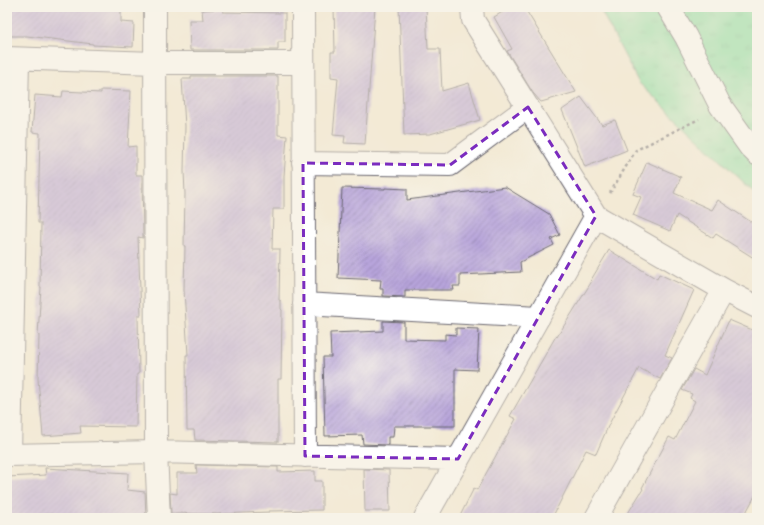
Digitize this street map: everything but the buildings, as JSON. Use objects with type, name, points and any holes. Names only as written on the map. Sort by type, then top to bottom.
[{"type":"street","points":[[155,7],[156,452],[158,518]]},
{"type":"street","points":[[303,7],[305,456]]},
{"type":"street","points":[[472,7],[473,20],[596,216],[724,290],[757,307]]},
{"type":"street","points":[[668,7],[686,37],[720,106],[750,147],[757,154]]},
{"type":"street","points":[[303,64],[155,63],[13,59],[9,455],[156,452],[458,459]]},
{"type":"street","points":[[303,163],[450,165],[528,107]]},
{"type":"street","points":[[425,518],[596,216]]},
{"type":"street","points":[[596,518],[724,290]]},
{"type":"street","points":[[304,304],[538,317]]},
{"type":"path","points":[[596,216],[636,150],[695,121],[720,106]]},
{"type":"highlighted area","points":[[528,107],[596,216],[458,459],[305,456],[303,163],[450,165]]},
{"type":"green space","points":[[599,7],[757,7],[757,195],[639,83]]}]
